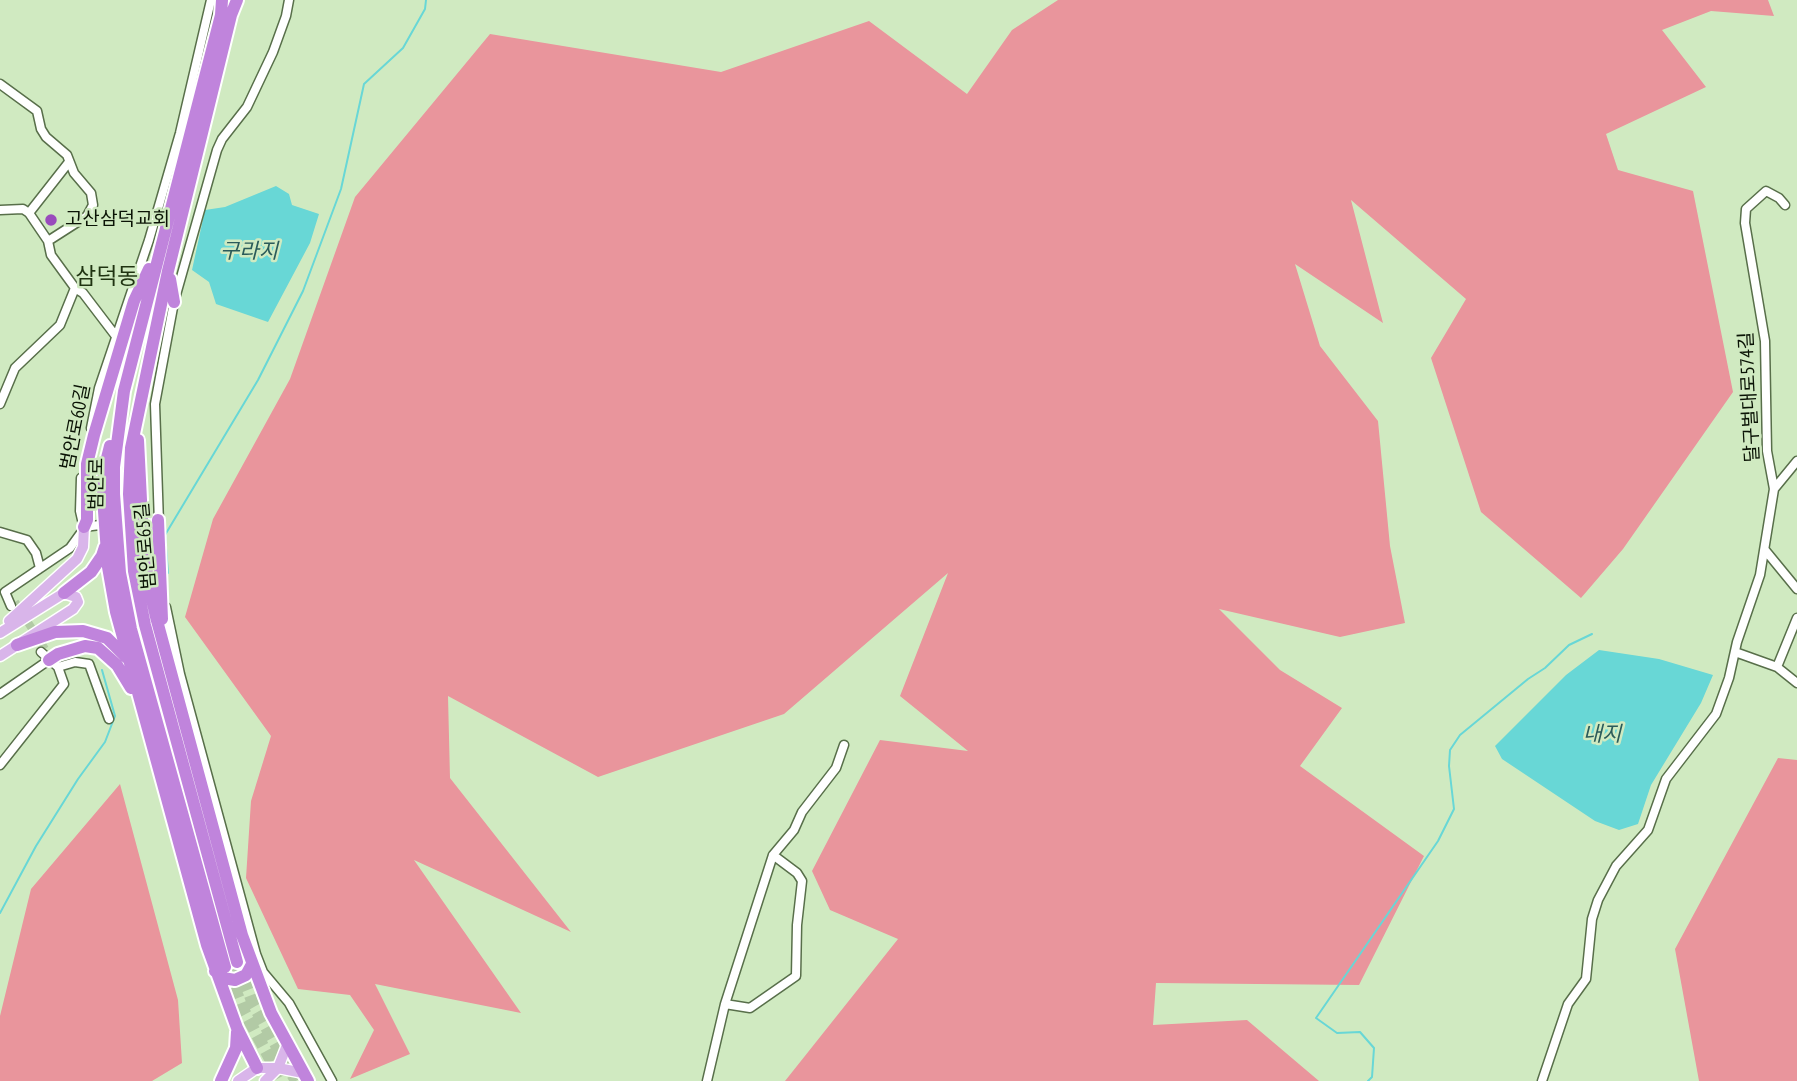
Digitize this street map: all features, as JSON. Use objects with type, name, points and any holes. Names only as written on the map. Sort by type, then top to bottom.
[{"type":"highway","name":"범안로","points":[[222,0],[221,15],[124,391],[114,467],[120,573],[131,629],[226,967]]},
{"type":"highway","name":"범안로","points":[[226,967],[136,581],[131,543],[129,468],[169,271],[231,15],[237,0]]},
{"type":"highway","points":[[84,527],[87,520],[86,472],[94,435],[134,301],[162,244]]},
{"type":"highway","points":[[169,271],[174,303]]},
{"type":"highway","points":[[124,391],[104,470],[106,543],[114,601],[141,704],[226,967],[237,1028],[236,1048],[221,1081]]},
{"type":"highway","points":[[138,414],[143,540],[148,582],[163,644],[242,935],[287,1045],[305,1077]]},
{"type":"highway","points":[[152,521],[163,644]]},
{"type":"highway","points":[[64,593],[92,572],[106,543]]},
{"type":"highway","points":[[17,645],[55,632],[83,631],[107,638],[129,660]]},
{"type":"highway","points":[[48,657],[85,646],[98,648],[121,670],[141,704]]},
{"type":"highway","points":[[226,967],[223,978],[235,979],[246,975],[252,964]]},
{"type":"highway","points":[[237,1028],[257,1068]]},
{"type":"main road","points":[[0,631],[77,559],[83,547],[84,527]]},
{"type":"main road","points":[[0,631],[64,593],[71,593],[76,597],[78,602],[75,607],[0,656]]},
{"type":"main road","points":[[257,1068],[264,1081],[278,1068],[287,1045]]},
{"type":"main road","points":[[238,1081],[257,1068],[278,1068],[305,1077]]},
{"type":"street","name":"범안로60길","points":[[84,527],[80,511],[81,471],[99,388],[149,240],[180,133],[211,0]]},
{"type":"street","name":"범안로65길","points":[[289,0],[273,52],[247,107],[222,139],[217,150],[174,303],[155,404],[152,521],[180,674],[256,954],[263,972],[283,993],[332,1081]]},
{"type":"street","points":[[0,84],[37,111],[40,129],[67,155],[74,173],[91,193],[93,205],[87,216],[48,241]]},
{"type":"street","points":[[29,213],[69,162]]},
{"type":"street","name":"달구벌대로574길","points":[[1542,1081],[1568,1004],[1586,979],[1592,919],[1598,900],[1616,866],[1648,830],[1666,779],[1716,714],[1729,678],[1765,550],[1774,489],[1767,450],[1765,341],[1745,223],[1746,209],[1766,191],[1785,205]]},
{"type":"street","points":[[0,210],[23,209],[29,213],[48,241],[51,256],[116,335]]},
{"type":"street","points":[[0,404],[15,368],[60,325],[75,288]]},
{"type":"street","points":[[1774,489],[1797,461]]},
{"type":"street","points":[[13,604],[3,594],[70,548],[84,527],[100,525]]},
{"type":"street","points":[[0,532],[27,540],[36,553],[40,568]]},
{"type":"street","points":[[1765,550],[1797,589]]},
{"type":"street","points":[[1777,667],[1797,618]]},
{"type":"street","points":[[1735,652],[1777,667],[1797,683]]},
{"type":"street","points":[[0,694],[48,657],[89,664],[109,719]]},
{"type":"street","points":[[0,765],[64,684],[48,657]]},
{"type":"street","points":[[707,1081],[725,1004],[774,855],[794,830],[802,812],[836,768],[844,745]]},
{"type":"street","points":[[725,1004],[750,1008],[796,976],[797,925],[802,881],[797,873],[774,855]]},
{"type":"shaded area","points":[[1058,0],[1768,0],[1774,16],[1711,11],[1662,30],[1706,87],[1606,134],[1618,170],[1693,191],[1733,392],[1623,549],[1581,598],[1481,512],[1431,358],[1466,299],[1351,200],[1383,323],[1295,264],[1320,346],[1378,421],[1390,546],[1405,623],[1340,637],[1219,609],[1280,670],[1342,708],[1300,766],[1424,856],[1359,985],[1156,983],[1153,1025],[1247,1020],[1319,1081],[785,1081],[898,939],[830,910],[812,871],[880,740],[968,751],[900,696],[948,573],[784,714],[598,777],[448,696],[450,778],[571,932],[414,860],[521,1013],[375,984],[410,1054],[350,1079],[374,1030],[350,995],[298,989],[246,878],[251,801],[271,736],[185,617],[213,519],[290,379],[355,197],[490,34],[721,72],[869,21],[967,94],[1012,30]]},
{"type":"shaded area","points":[[1778,758],[1797,760],[1797,1081],[1699,1081],[1675,949]]},
{"type":"shaded area","points":[[120,784],[178,1000],[182,1063],[152,1081],[0,1081],[0,1016],[31,889]]},
{"type":"water","name":"구라지","points":[[276,186],[289,194],[292,205],[319,214],[310,243],[268,322],[216,304],[209,282],[192,270],[205,210],[225,207]]},
{"type":"water","name":"내지","points":[[1599,650],[1659,659],[1713,675],[1701,703],[1651,785],[1638,824],[1619,830],[1595,821],[1502,759],[1495,746],[1566,675]]},
{"type":"waterway","points":[[168,573],[165,535],[258,380],[303,291],[341,189],[364,84],[403,48],[425,9],[426,0]]},
{"type":"waterway","points":[[1368,1081],[1372,1077],[1374,1048],[1360,1032],[1337,1033],[1316,1018],[1438,841],[1454,809],[1450,750],[1460,735],[1545,668],[1569,645],[1592,634]]},
{"type":"waterway","points":[[0,913],[36,846],[105,742],[115,716],[102,670]]},
{"type":"tunnel","points":[[15,602],[45,649]]},
{"type":"tunnel","points":[[237,962],[254,1006],[296,1081]]},
{"type":"tunnel","points":[[227,970],[244,1011],[282,1081]]},
{"type":"place","name":"고산삼덕교회","points":[[51,220]]},
{"type":"district","name":"삼덕동","points":[[107,277]]}]
